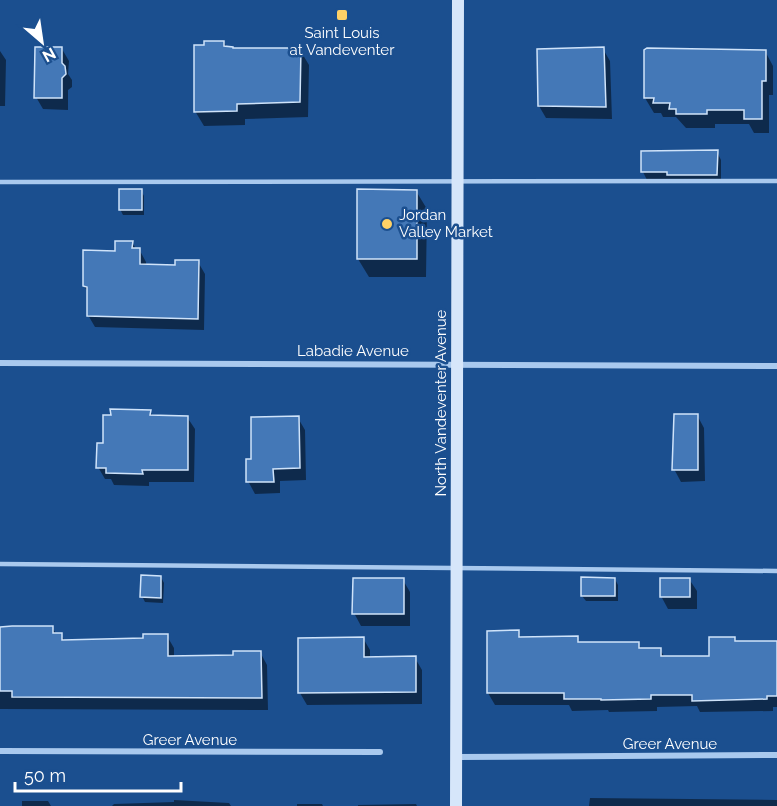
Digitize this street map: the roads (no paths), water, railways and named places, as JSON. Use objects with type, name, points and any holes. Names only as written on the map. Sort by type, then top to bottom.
[{"type":"main road","name":"North Vandeventer Avenue","points":[[456,806],[458,0]]},
{"type":"street","name":"Labadie Avenue","points":[[0,363],[777,366]]},
{"type":"street","name":"Greer Avenue","points":[[0,752],[380,752]]},
{"type":"street","name":"Greer Avenue","points":[[456,757],[777,755]]},
{"type":"lane","points":[[0,182],[777,181]]},
{"type":"lane","points":[[0,564],[777,571]]},
{"type":"place","name":"Saint Louis at Vandeventer","points":[[342,15]]},
{"type":"place","name":"Jordan Valley Market","points":[[387,224]]}]
